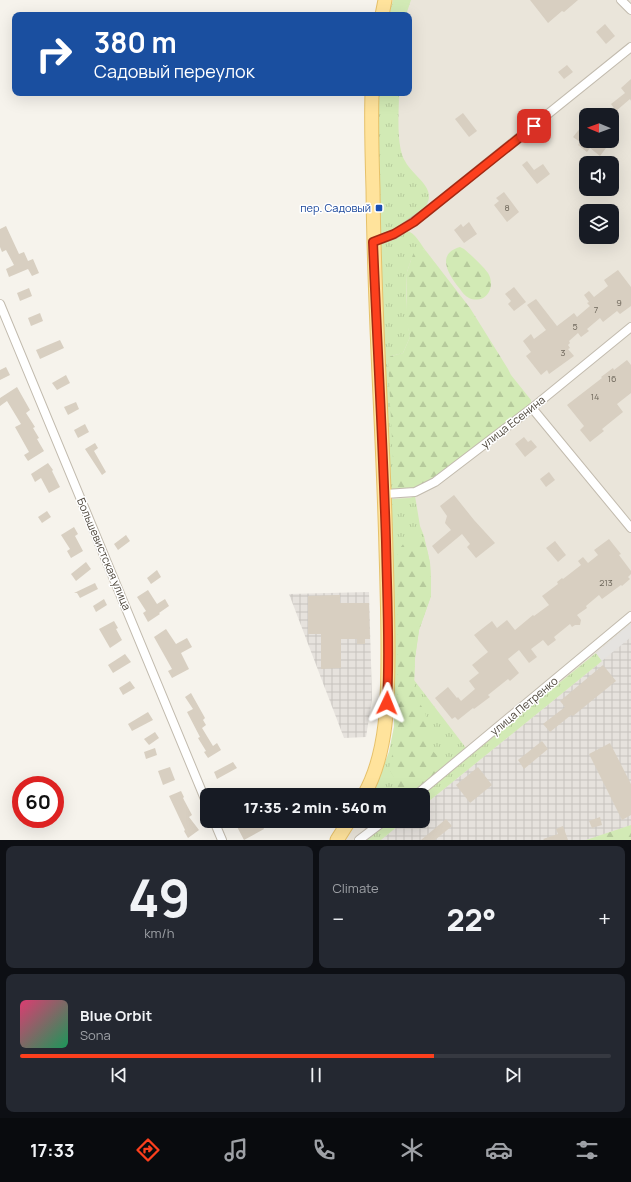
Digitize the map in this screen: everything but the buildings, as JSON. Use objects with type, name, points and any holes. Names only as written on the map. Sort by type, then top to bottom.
[{"type":"main road","points":[[383,12],[386,0]]},
{"type":"main road","points":[[367,788],[377,764],[383,739],[387,703],[388,626],[385,494],[373,242],[372,96]]},
{"type":"main road","points":[[336,840],[344,828]]},
{"type":"street","points":[[620,0],[631,10]]},
{"type":"street","points":[[373,242],[394,234],[424,214],[631,47]]},
{"type":"street","name":"Большевистская улица","points":[[0,304],[200,788]]},
{"type":"street","name":"улица Есенина","points":[[385,494],[420,491],[435,482],[532,408],[631,327]]},
{"type":"street","points":[[532,408],[631,528]]},
{"type":"street","name":"улица Петренко","points":[[424,788],[631,616]]},
{"type":"street","points":[[217,828],[222,840]]},
{"type":"street","points":[[359,840],[374,828]]},
{"type":"shaded area","points":[[393,0],[631,0],[631,840],[343,840],[351,828],[430,828],[430,788],[375,788],[389,752],[394,727],[394,620],[379,244],[378,96],[412,96],[412,12],[390,12]]},
{"type":"shaded area","points":[[369,592],[372,699],[366,737],[344,738],[289,594]]},
{"type":"shaded area","points":[[631,623],[631,825],[586,840],[381,840],[396,828],[430,828],[430,800],[602,661],[596,653]]},
{"type":"shaded area","points":[[631,623],[631,637],[602,661],[596,653]]},
{"type":"green space","points":[[393,0],[411,0],[407,12],[390,12]]},
{"type":"green space","points":[[378,96],[399,96],[399,138],[402,155],[409,167],[427,189],[429,194],[428,201],[425,208],[393,232],[382,236],[379,234]]},
{"type":"green space","points":[[407,231],[415,236],[426,251],[423,249],[411,260],[407,272],[406,298],[410,337],[403,353],[391,356],[398,490],[390,490],[379,244]]},
{"type":"green space","points":[[460,247],[477,261],[490,276],[491,287],[486,296],[483,298],[471,299],[466,296],[452,278],[446,266],[448,255],[452,250]]},
{"type":"green space","points":[[423,249],[470,308],[511,375],[531,402],[527,407],[429,481],[417,488],[398,490],[395,488],[394,480],[388,358],[403,353],[410,337],[406,319],[407,272],[414,252]]},
{"type":"green space","points":[[415,496],[420,526],[424,536],[430,563],[431,580],[431,596],[419,630],[414,680],[466,748],[417,788],[375,788],[389,752],[394,727],[394,620],[390,499],[410,498]]},
{"type":"green space","points":[[412,537],[417,537],[423,541],[427,549],[430,563],[431,596],[419,630],[415,658],[414,689],[416,697],[425,712],[431,749],[442,761],[441,769],[417,788],[397,788],[397,782],[389,769],[398,722],[397,556],[399,550]]},
{"type":"green space","points":[[596,653],[602,661],[430,800],[430,788]]},
{"type":"green space","points":[[631,825],[631,840],[586,840]]},
{"type":"green space","points":[[382,828],[396,828],[381,840],[367,840]]},
{"type":"place","name":"пер. Садовый","points":[[379,208]]},
{"type":"route","points":[[387,703],[388,619],[385,494],[373,242],[386,238],[414,222],[534,126]]}]
